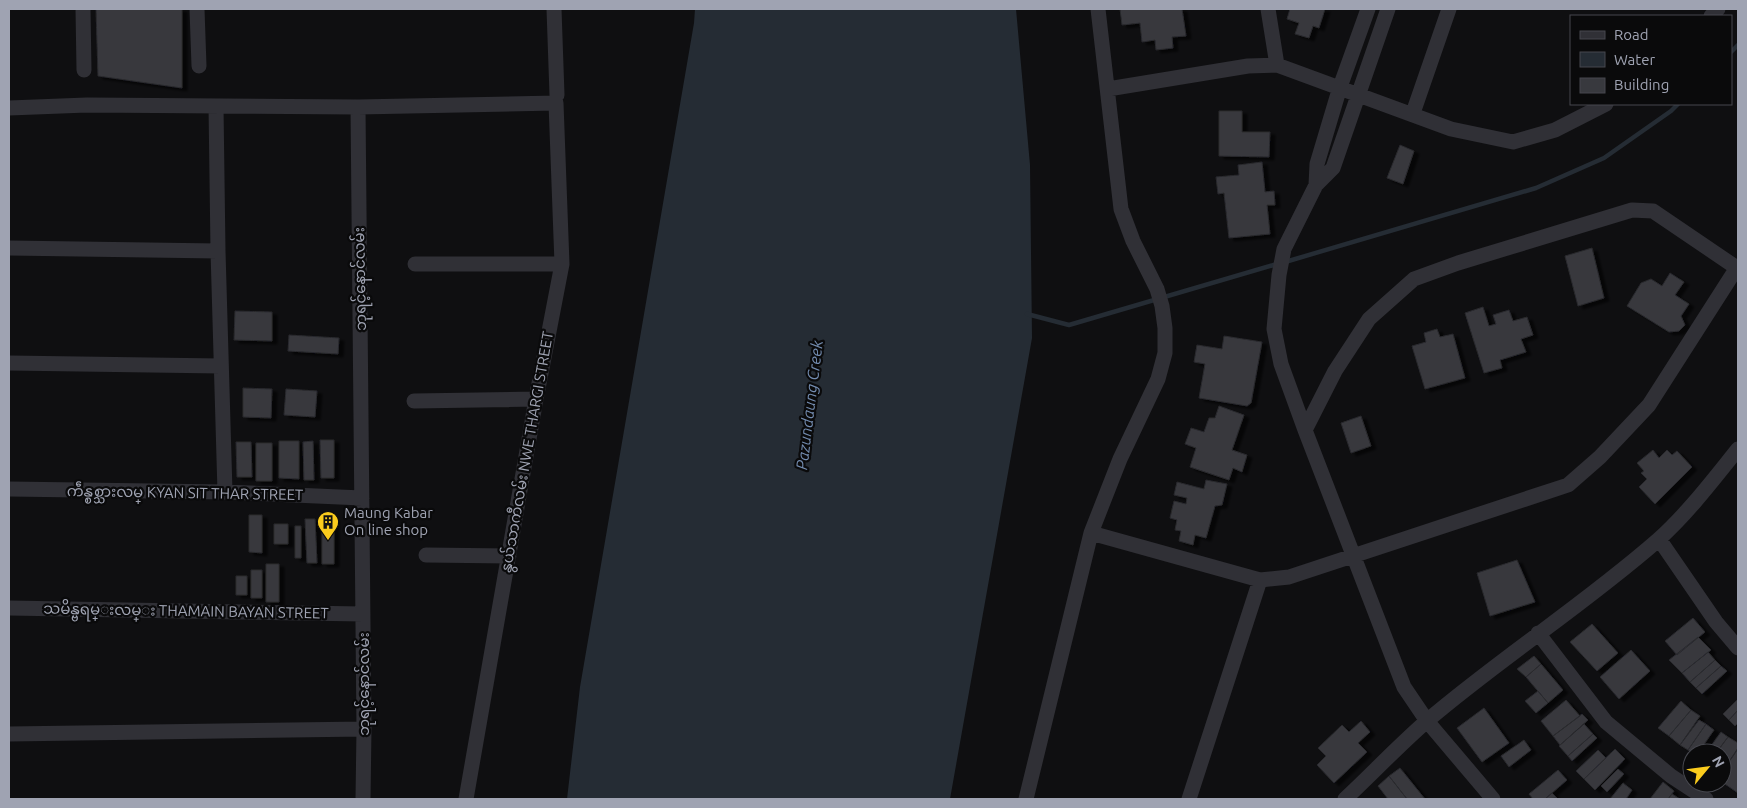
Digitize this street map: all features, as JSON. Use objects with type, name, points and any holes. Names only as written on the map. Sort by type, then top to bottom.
[{"type":"street","points":[[83,9],[84,70]]},
{"type":"street","points":[[197,9],[199,66]]},
{"type":"street","name":"နွယ်သာကီလမ်း NWE THARGI STREET","points":[[466,799],[536,399],[562,264],[554,9]]},
{"type":"street","points":[[1026,799],[1091,533],[1120,459],[1158,379],[1165,353],[1165,328],[1157,289],[1133,241],[1121,209],[1098,9]]},
{"type":"street","points":[[1268,9],[1277,65]]},
{"type":"street","points":[[1316,185],[1317,164],[1340,87],[1368,9]]},
{"type":"street","points":[[1388,9],[1333,168],[1316,185],[1284,249],[1279,275],[1274,329],[1281,364],[1404,687],[1427,721],[1493,799]]},
{"type":"street","points":[[1413,113],[1449,9]]},
{"type":"street","points":[[1108,89],[1248,66],[1277,65],[1413,113],[1451,129],[1513,142],[1555,130],[1604,105]]},
{"type":"street","points":[[9,108],[86,105],[358,107],[557,99]]},
{"type":"street","points":[[216,106],[225,492]]},
{"type":"street","name":"ဘုရင့်နောင်လမ်း","points":[[358,107],[364,729],[363,799]]},
{"type":"street","points":[[1091,533],[1260,580],[1289,577],[1568,485],[1600,457],[1650,405],[1738,267],[1653,211],[1632,210],[1458,263],[1414,279],[1369,319],[1334,370],[1305,430]]},
{"type":"street","points":[[9,248],[218,252]]},
{"type":"street","points":[[415,264],[562,264]]},
{"type":"street","points":[[9,363],[221,366]]},
{"type":"street","points":[[414,401],[536,399]]},
{"type":"street","points":[[1345,799],[1427,721],[1659,539],[1703,494],[1738,449]]},
{"type":"street","name":"ကဵန္စစ္သားလမ္ KYAN SIT THAR STREET","points":[[9,489],[225,492],[362,498]]},
{"type":"street","points":[[1659,539],[1716,622],[1738,648]]},
{"type":"street","points":[[426,555],[509,556]]},
{"type":"street","points":[[1188,799],[1260,580]]},
{"type":"street","name":"သမိန္ဗရမ္းလမ္း THAMAIN BAYAN STREET","points":[[9,608],[363,614]]},
{"type":"street","points":[[1538,633],[1606,722],[1671,776],[1706,799]]},
{"type":"street","points":[[9,734],[364,729]]},
{"type":"water","name":"Pazundaung Creek","points":[[695,9],[1016,9],[1030,165],[1032,338],[950,799],[567,799],[580,687]]},
{"type":"building","points":[[96,9],[182,9],[182,88],[98,76]]},
{"type":"building","points":[[1120,9],[1182,9],[1186,36],[1172,37],[1173,48],[1156,50],[1155,40],[1142,42],[1140,23],[1122,25]]},
{"type":"building","points":[[1290,9],[1325,9],[1319,28],[1313,26],[1309,38],[1295,34],[1299,23],[1287,19]]},
{"type":"building","points":[[1219,111],[1242,111],[1242,132],[1270,132],[1269,157],[1219,156]]},
{"type":"building","points":[[1400,145],[1414,151],[1403,184],[1387,178]]},
{"type":"building","points":[[1262,162],[1265,192],[1274,191],[1275,205],[1267,205],[1270,234],[1229,238],[1224,193],[1218,194],[1216,177],[1239,175],[1238,165]]},
{"type":"building","points":[[1592,248],[1604,298],[1578,306],[1565,256]]},
{"type":"building","points":[[1670,273],[1684,282],[1675,295],[1689,304],[1681,316],[1685,325],[1679,331],[1669,332],[1627,306],[1641,283],[1651,279],[1662,286]]},
{"type":"building","points":[[1483,307],[1489,326],[1496,324],[1493,315],[1509,310],[1513,321],[1527,317],[1533,335],[1521,339],[1526,352],[1500,360],[1502,368],[1484,373],[1465,313]]},
{"type":"building","points":[[235,311],[272,312],[272,341],[234,340]]},
{"type":"building","points":[[1437,329],[1440,337],[1453,334],[1465,378],[1425,389],[1412,346],[1426,342],[1424,333]]},
{"type":"building","points":[[289,335],[339,338],[338,354],[288,351]]},
{"type":"building","points":[[1224,336],[1262,342],[1251,403],[1247,406],[1199,398],[1205,364],[1194,362],[1197,345],[1222,349]]},
{"type":"building","points":[[243,388],[272,389],[271,418],[243,417]]},
{"type":"building","points":[[286,389],[317,391],[315,417],[284,415]]},
{"type":"building","points":[[1219,406],[1244,415],[1232,450],[1247,455],[1242,472],[1233,468],[1229,480],[1190,467],[1196,448],[1185,444],[1191,428],[1204,432],[1209,418],[1215,418]]},
{"type":"building","points":[[1361,416],[1371,446],[1351,453],[1341,423]]},
{"type":"building","points":[[320,440],[334,440],[334,478],[321,478]]},
{"type":"building","points":[[279,441],[299,441],[299,479],[279,478]]},
{"type":"building","points":[[313,441],[314,480],[304,480],[303,442]]},
{"type":"building","points":[[236,442],[251,442],[252,477],[237,477]]},
{"type":"building","points":[[256,443],[272,443],[272,481],[256,481]]},
{"type":"building","points":[[1653,450],[1659,458],[1667,450],[1672,455],[1677,451],[1692,467],[1655,504],[1639,487],[1647,479],[1641,473],[1644,471],[1637,463]]},
{"type":"building","points":[[1206,480],[1227,484],[1222,505],[1215,506],[1206,538],[1195,535],[1193,545],[1179,541],[1181,531],[1175,530],[1177,520],[1170,518],[1174,501],[1186,504],[1187,498],[1174,495],[1177,482],[1204,489]]},
{"type":"building","points":[[249,515],[262,515],[262,553],[249,552]]},
{"type":"building","name":"Maung Kabar On line shop","points":[[322,518],[334,518],[334,564],[322,564]]},
{"type":"building","points":[[305,519],[315,519],[317,563],[307,563]]},
{"type":"building","points":[[274,524],[288,524],[288,544],[274,544]]},
{"type":"building","points":[[295,526],[301,526],[301,558],[295,558]]},
{"type":"building","points":[[1517,560],[1535,602],[1490,616],[1477,573]]},
{"type":"building","points":[[266,564],[279,564],[279,602],[266,602]]},
{"type":"building","points":[[251,570],[262,570],[262,598],[251,598]]},
{"type":"building","points":[[236,576],[247,576],[247,595],[236,595]]},
{"type":"building","points":[[1693,618],[1705,632],[1677,655],[1665,641]]},
{"type":"building","points":[[1592,624],[1618,653],[1597,671],[1570,642]]},
{"type":"building","points":[[1698,637],[1711,650],[1682,673],[1669,660]]},
{"type":"building","points":[[1631,650],[1650,671],[1619,699],[1600,677]]},
{"type":"building","points":[[1708,652],[1715,660],[1690,682],[1682,673]]},
{"type":"building","points":[[1534,656],[1541,664],[1526,677],[1517,669]]},
{"type":"building","points":[[1715,660],[1721,666],[1696,688],[1690,682]]},
{"type":"building","points":[[1541,664],[1563,690],[1548,703],[1526,677]]},
{"type":"building","points":[[1721,666],[1727,671],[1702,694],[1696,688]]},
{"type":"building","points":[[1538,691],[1548,703],[1536,713],[1525,701]]},
{"type":"building","points":[[1738,699],[1738,710],[1729,720],[1723,714]]},
{"type":"building","points":[[1566,700],[1580,716],[1553,736],[1541,721]]},
{"type":"building","points":[[1681,701],[1691,710],[1669,736],[1658,728]]},
{"type":"building","points":[[1484,708],[1509,743],[1482,762],[1457,728]]},
{"type":"building","points":[[1691,710],[1700,716],[1680,745],[1669,736]]},
{"type":"building","points":[[1738,710],[1738,723],[1735,726],[1729,720]]},
{"type":"building","points":[[1582,714],[1588,720],[1560,745],[1553,736]]},
{"type":"building","points":[[1699,720],[1706,724],[1693,743],[1682,743],[1682,746],[1680,745]]},
{"type":"building","points":[[1361,721],[1370,732],[1358,743],[1367,752],[1334,783],[1317,765],[1326,756],[1318,748],[1342,725],[1349,732]]},
{"type":"building","points":[[1584,724],[1593,734],[1568,756],[1559,746]]},
{"type":"building","points":[[1706,724],[1714,730],[1705,743],[1693,743]]},
{"type":"building","points":[[1721,732],[1728,737],[1724,743],[1713,743]]},
{"type":"building","points":[[1593,734],[1597,738],[1572,761],[1568,756]]},
{"type":"building","points":[[1728,737],[1738,743],[1738,748],[1732,757],[1732,743],[1724,743]]},
{"type":"building","points":[[1524,740],[1531,750],[1509,767],[1501,756]]},
{"type":"building","points":[[1615,749],[1625,759],[1595,790],[1584,779]]},
{"type":"building","points":[[1738,749],[1738,793],[1732,789],[1732,758]]},
{"type":"building","points":[[1598,750],[1606,758],[1584,779],[1576,771]]},
{"type":"building","points":[[1400,768],[1425,799],[1407,799],[1389,776]]},
{"type":"building","points":[[1618,769],[1624,774],[1607,792],[1601,786]]},
{"type":"building","points":[[1558,770],[1567,780],[1545,799],[1533,799],[1529,794]]},
{"type":"building","points":[[1389,776],[1407,799],[1388,799],[1378,786]]},
{"type":"building","points":[[1663,782],[1674,791],[1668,799],[1650,799]]},
{"type":"building","points":[[1623,783],[1632,790],[1626,799],[1610,799]]},
{"type":"building","points":[[1552,793],[1557,798],[1545,799]]},
{"type":"building","points":[[1672,794],[1680,799],[1668,799]]},
{"type":"waterway","points":[[1732,51],[1738,45]]},
{"type":"waterway","points":[[1285,262],[1536,188],[1604,158],[1677,105]]},
{"type":"waterway","points":[[1027,314],[1069,325],[1277,264]]},
{"type":"place","name":"Maung Kabar On line shop","points":[[328,541]]}]
